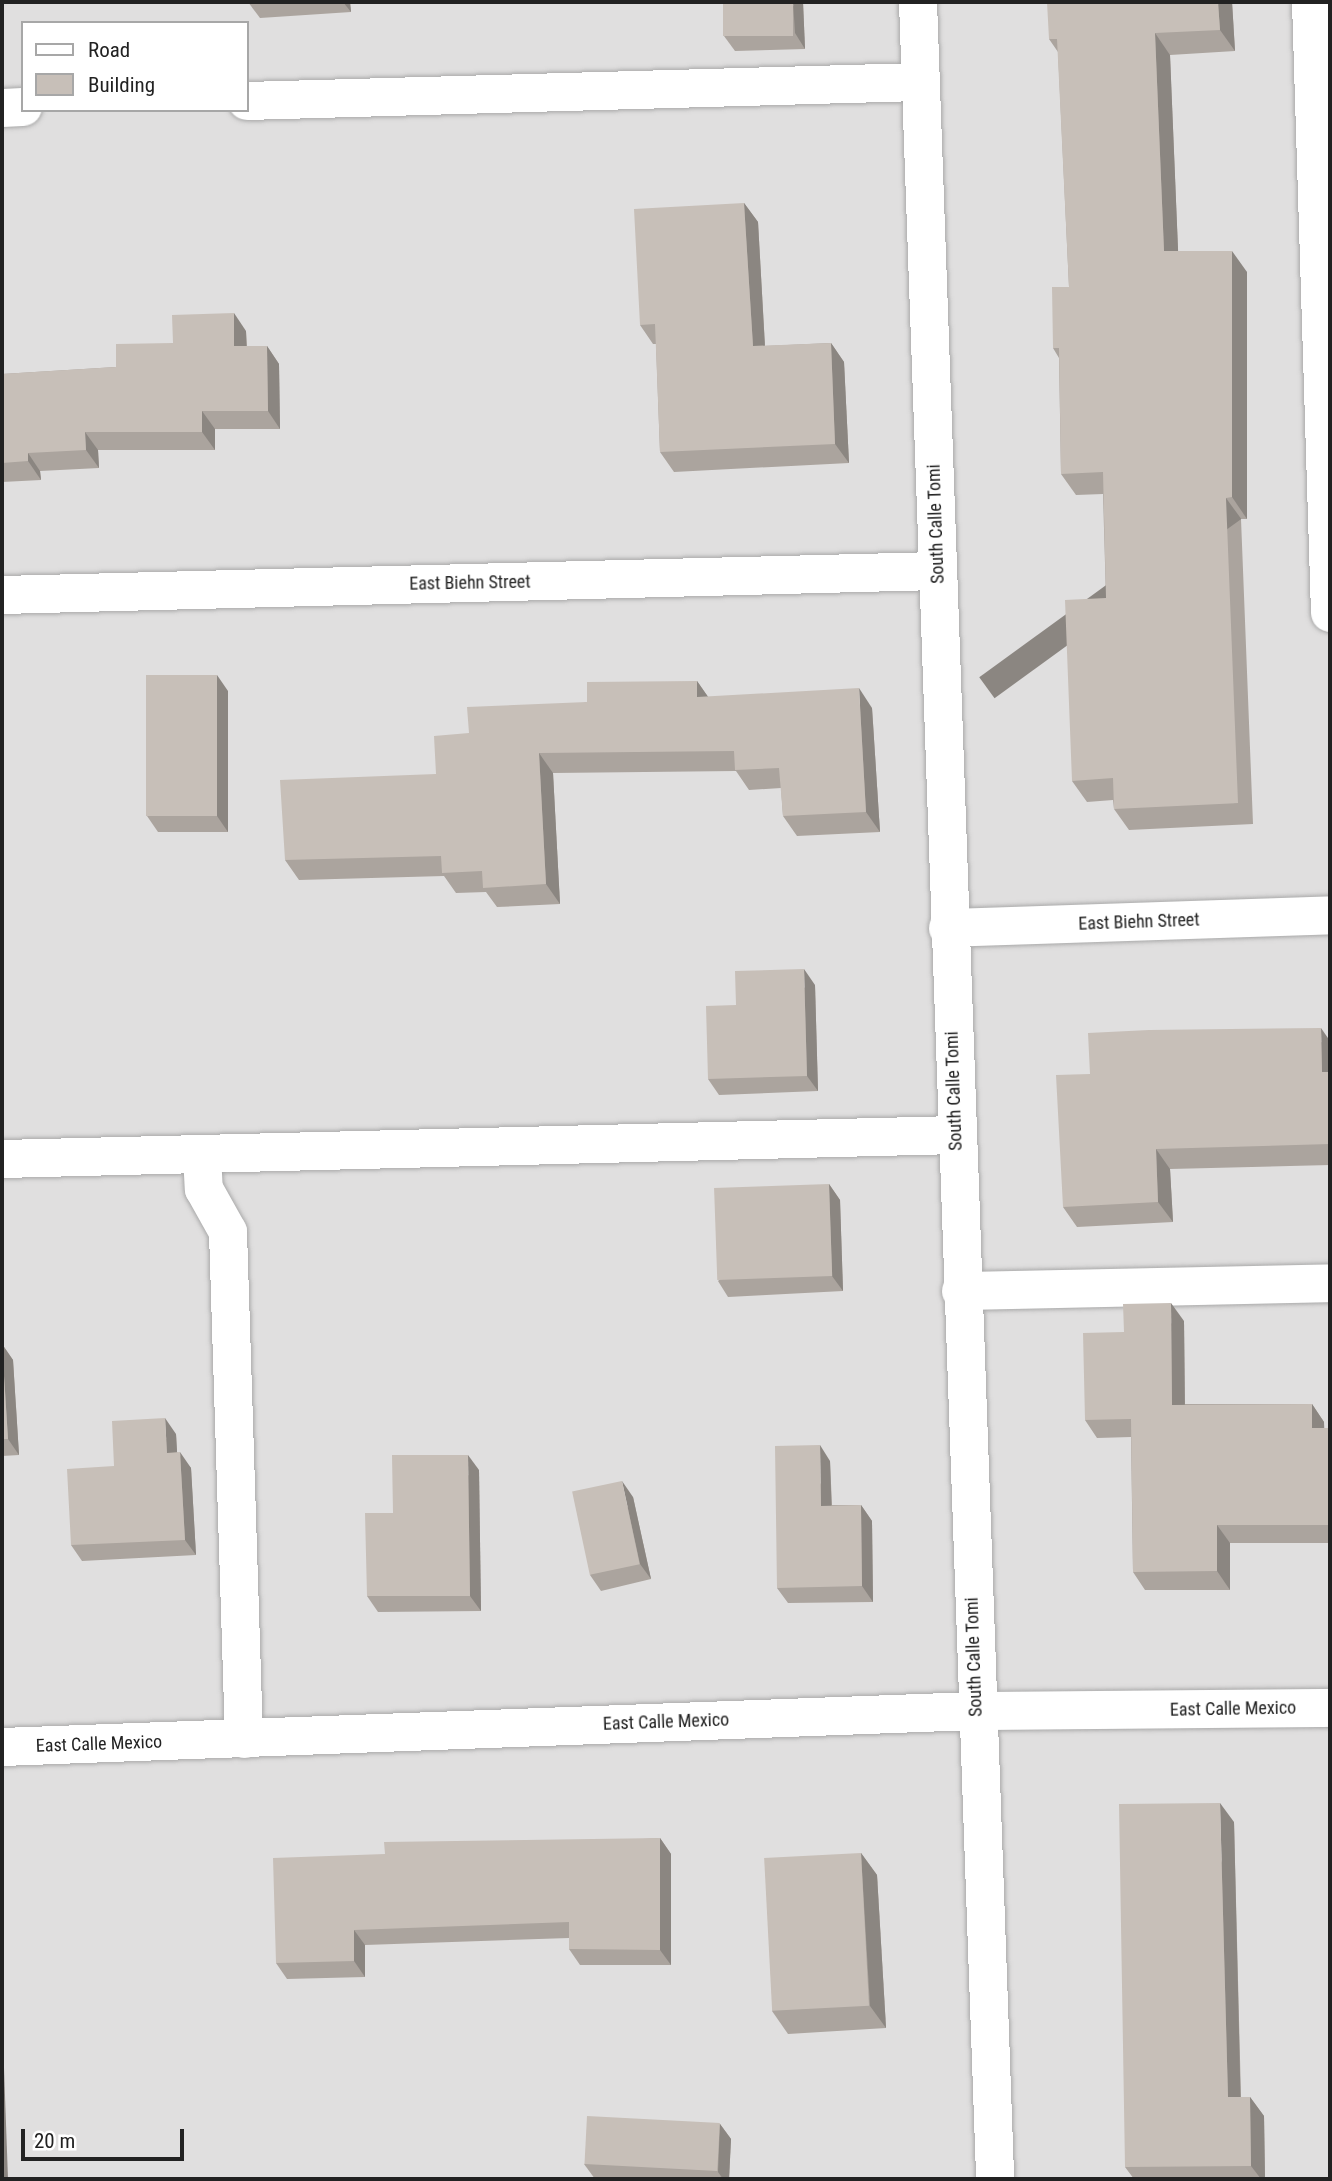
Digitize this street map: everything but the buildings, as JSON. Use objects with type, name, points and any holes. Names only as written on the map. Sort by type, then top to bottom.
[{"type":"street","name":"South Calle Tomi","points":[[918,2],[948,928],[995,2179]]},
{"type":"street","points":[[1311,2],[1330,612]]},
{"type":"street","points":[[248,101],[920,82]]},
{"type":"street","points":[[2,108],[21,107]]},
{"type":"street","name":"East Biehn Street","points":[[2,595],[937,571]]},
{"type":"street","name":"East Biehn Street","points":[[948,928],[1330,915]]},
{"type":"street","points":[[2,1159],[956,1135]]},
{"type":"street","points":[[202,1154],[204,1189],[228,1232],[244,1739]]},
{"type":"street","points":[[961,1291],[1330,1283]]},
{"type":"street","name":"East Calle Mexico","points":[[2,1747],[976,1711],[1330,1708]]},
{"type":"shaded area","points":[[2,2],[1330,2],[1330,2179],[2,2179]]}]
